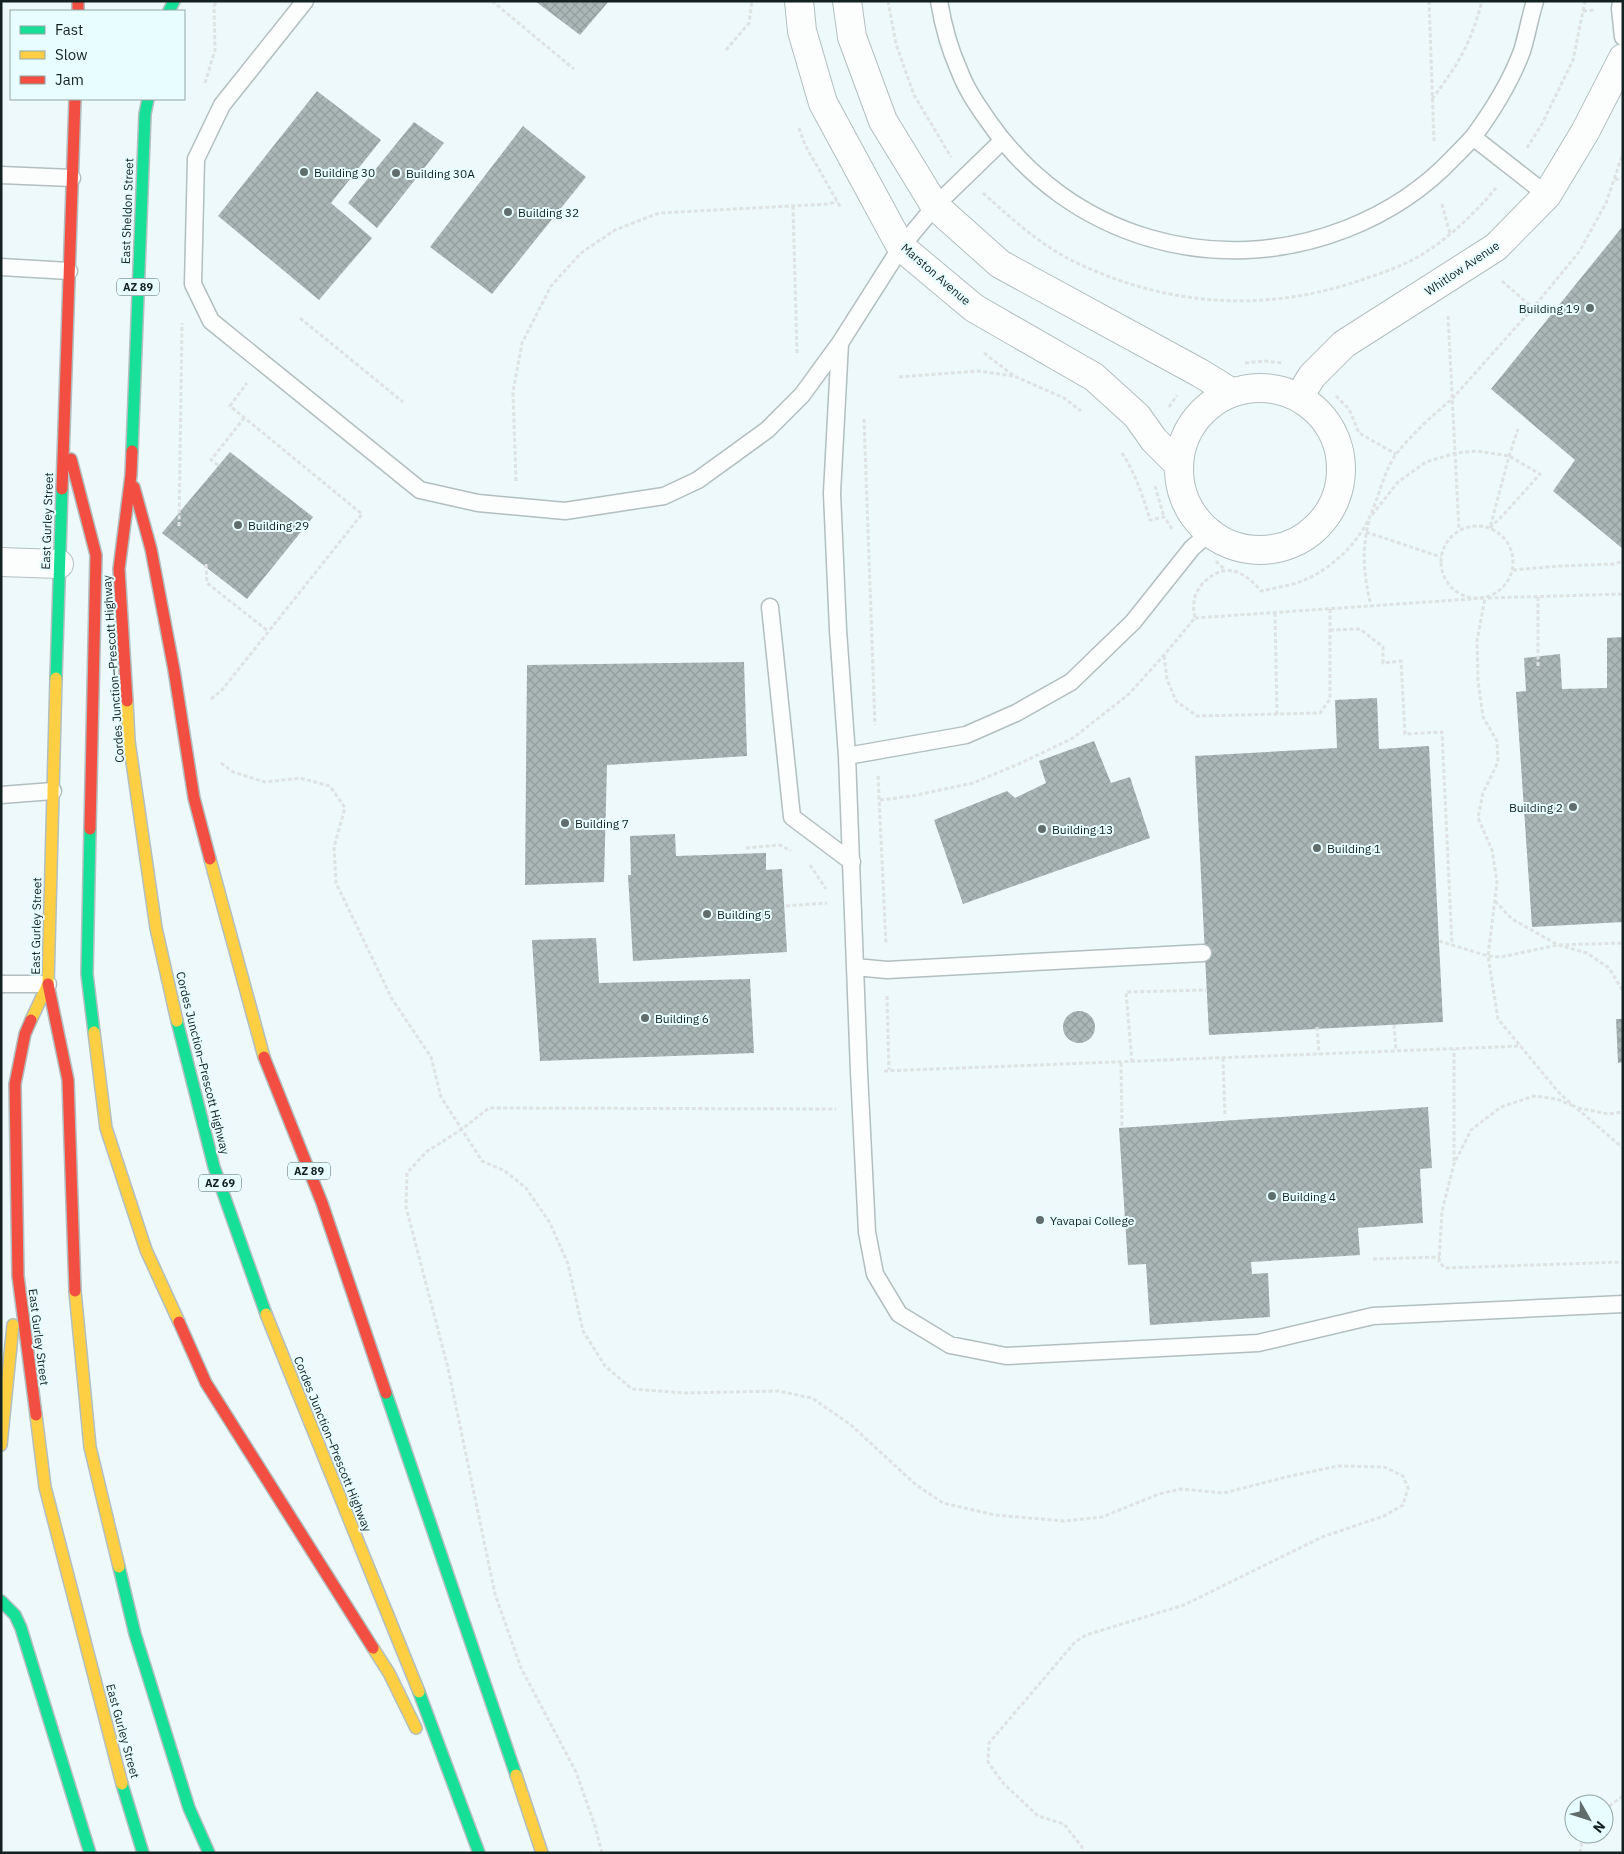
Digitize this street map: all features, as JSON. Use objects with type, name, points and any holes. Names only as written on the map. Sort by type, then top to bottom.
[{"type":"main road","name":"East Gurley Street","points":[[75,100],[63,430],[48,984],[25,1034],[15,1084],[18,1276],[45,1486],[126,1795]]},
{"type":"main road","name":"East Sheldon Street","points":[[131,475],[145,114],[148,100]]},
{"type":"main road","points":[[63,430],[96,555],[87,974],[106,1128],[146,1250],[206,1383],[389,1673],[423,1741]]},
{"type":"main road","name":"Cordes Junction–Prescott Highway","points":[[131,475],[119,569],[129,742],[156,928],[183,1050],[214,1167],[268,1320],[408,1662],[478,1853]]},
{"type":"main road","name":"AZ 89","points":[[131,475],[151,550],[174,670],[194,798],[265,1062],[322,1203],[542,1853]]},
{"type":"main road","points":[[48,984],[68,1080],[73,1276],[90,1447],[135,1634],[189,1808],[209,1853]]},
{"type":"main road","points":[[1,1445],[18,1276]]},
{"type":"main road","points":[[1,1601],[15,1615],[22,1628],[90,1853]]},
{"type":"main road","points":[[431,1758],[478,1853]]},
{"type":"main road","points":[[126,1795],[152,1844]]},
{"type":"main road","points":[[126,1795],[143,1853]]},
{"type":"street","name":"Marston Avenue","points":[[799,1],[802,31],[823,103],[901,247],[974,308],[1094,377],[1137,416],[1154,440],[1179,465]]},
{"type":"street","points":[[847,1],[852,37],[883,120],[934,206],[1000,264],[1200,373],[1231,392]]},
{"type":"street","name":"Whitlow Avenue","points":[[1300,397],[1312,376],[1344,344],[1496,247],[1547,195],[1586,132],[1623,58]]},
{"type":"street","points":[[1254,387],[1278,388],[1300,397],[1321,413],[1335,436],[1342,462],[1339,488],[1328,514],[1310,533],[1286,546],[1260,551],[1233,546],[1209,533],[1192,514],[1181,491],[1179,465],[1183,442],[1194,421],[1210,404],[1231,392],[1254,387]]},
{"type":"street","points":[[1,562],[59,564]]},
{"type":"lane","points":[[305,1],[222,105],[196,160],[193,284],[211,321],[420,490],[478,503],[565,511],[664,496],[698,480],[766,430],[802,395],[840,343],[901,247],[934,206],[1002,141]]},
{"type":"lane","points":[[939,1],[944,30],[959,71],[975,102],[1002,141],[1029,170],[1060,196],[1104,222],[1143,237],[1186,247],[1229,251],[1278,248],[1319,240],[1368,220],[1407,199],[1435,177],[1474,137],[1501,96],[1522,50],[1535,1]]},
{"type":"lane","points":[[1621,1],[1623,38]]},
{"type":"lane","points":[[1474,137],[1547,195]]},
{"type":"lane","points":[[1,175],[72,178]]},
{"type":"lane","points":[[1,267],[69,272]]},
{"type":"lane","points":[[840,343],[832,493],[838,630],[847,756],[867,1232],[875,1274],[899,1314],[950,1345],[1006,1356],[1258,1343],[1372,1316],[1623,1304]]},
{"type":"lane","points":[[847,756],[966,736],[1016,713],[1071,682],[1133,622],[1192,548],[1209,533]]},
{"type":"lane","points":[[770,607],[792,817],[852,862]]},
{"type":"lane","points":[[1,795],[53,791]]},
{"type":"lane","points":[[855,967],[887,970],[1202,953]]},
{"type":"lane","points":[[1,984],[48,984]]},
{"type":"path","points":[[202,90],[215,50],[214,6],[218,1]]},
{"type":"path","points":[[492,1],[574,69]]},
{"type":"path","points":[[726,50],[749,23],[752,1]]},
{"type":"path","points":[[888,1],[896,44],[914,95],[941,141],[964,177],[1026,232],[1076,262],[1138,287],[1190,298],[1252,302],[1333,290],[1386,272],[1425,253],[1450,234],[1489,197],[1514,169],[1542,124],[1573,60],[1585,1]]},
{"type":"path","points":[[1429,1],[1435,177],[1450,234],[1462,269],[1447,308],[1460,530]]},
{"type":"path","points":[[1432,99],[1455,69],[1474,30],[1482,1]]},
{"type":"path","points":[[1371,606],[1364,579],[1366,532],[1379,491],[1396,454],[1439,410],[1452,400],[1534,308],[1579,252],[1606,203],[1623,153]]},
{"type":"path","points":[[1614,180],[1623,177]]},
{"type":"path","points":[[516,484],[513,392],[522,343],[551,286],[581,253],[615,230],[659,213],[829,204],[837,201]]},
{"type":"path","points":[[793,206],[797,353]]},
{"type":"path","points":[[1462,269],[1495,274],[1534,308]]},
{"type":"path","points":[[179,530],[182,313]]},
{"type":"path","points":[[300,318],[403,402]]},
{"type":"path","points":[[209,700],[222,690],[362,514],[230,406],[263,363]]},
{"type":"path","points":[[900,376],[979,371],[1014,376]]},
{"type":"path","points":[[218,465],[211,460],[244,418]]},
{"type":"path","points":[[1490,528],[1518,429]]},
{"type":"path","points":[[880,800],[912,796],[973,783],[1073,738],[1129,694],[1164,656],[1194,618],[1194,600],[1201,585],[1213,574],[1225,570],[1237,571],[1253,581],[1261,591],[1302,581],[1323,570],[1342,555],[1398,482],[1426,462],[1456,453],[1477,451],[1509,456],[1540,474],[1490,528]]},
{"type":"path","points":[[1194,618],[1485,598],[1497,594],[1504,588],[1513,570],[1513,554],[1506,539],[1490,528],[1474,526],[1460,530],[1447,540],[1441,557],[1443,577],[1452,590],[1469,598],[1485,598],[1538,597],[1623,594]]},
{"type":"path","points":[[1366,532],[1441,557]]},
{"type":"path","points":[[1513,570],[1614,564],[1623,561]]},
{"type":"path","points":[[206,564],[207,583],[268,632]]},
{"type":"path","points":[[1538,597],[1538,669]]},
{"type":"path","points":[[1485,598],[1478,641],[1478,681],[1483,717],[1497,741],[1498,762],[1483,793],[1478,818],[1492,850],[1497,882],[1488,956],[1498,1019],[1560,1094],[1623,1148]]},
{"type":"path","points":[[1164,656],[1167,678],[1176,701],[1197,716],[1320,712],[1330,699],[1330,609]]},
{"type":"path","points":[[1275,613],[1277,714]]},
{"type":"path","points":[[1330,630],[1360,629],[1383,647],[1383,663],[1401,662],[1405,734],[1442,732],[1452,945]]},
{"type":"path","points":[[220,761],[233,772],[265,782],[300,778],[330,786],[345,808],[334,847],[336,883],[392,999],[432,1057],[441,1097],[482,1161],[505,1171],[526,1188],[550,1223],[568,1264],[583,1331],[605,1366],[632,1389],[685,1393],[778,1391],[812,1398],[851,1425],[915,1484],[943,1503],[995,1514],[1064,1521],[1102,1517],[1159,1494],[1181,1489],[1224,1493],[1338,1466],[1384,1467],[1403,1476],[1408,1488],[1403,1504],[1384,1516],[1322,1537],[1184,1605],[1086,1634],[1075,1642],[1063,1656],[989,1743],[988,1762],[1003,1783],[1038,1816],[1064,1824],[1082,1847],[1082,1853]]},
{"type":"path","points":[[746,848],[780,845],[797,854]]},
{"type":"path","points":[[806,858],[827,891]]},
{"type":"path","points":[[827,897],[828,912]]},
{"type":"path","points":[[1495,900],[1512,919],[1558,945],[1587,953],[1609,968],[1623,991]]},
{"type":"path","points":[[786,906],[828,903]]},
{"type":"path","points":[[1439,941],[1488,956],[1501,958],[1558,945],[1623,943]]},
{"type":"path","points":[[1132,1062],[1126,992],[1206,990]]},
{"type":"path","points":[[1394,1025],[1396,1051]]},
{"type":"path","points":[[1317,1027],[1319,1054]]},
{"type":"path","points":[[859,1072],[1521,1046]]},
{"type":"path","points":[[1454,1049],[1454,1164]]},
{"type":"path","points":[[1223,1058],[1225,1117]]},
{"type":"path","points":[[1121,1062],[1122,1126]]},
{"type":"path","points":[[1623,1112],[1608,1114],[1577,1108],[1557,1099],[1534,1096],[1501,1107],[1471,1130],[1454,1164],[1442,1211],[1439,1262],[1445,1268],[1623,1262]]},
{"type":"path","points":[[602,1853],[595,1826],[576,1772],[521,1668],[495,1594],[448,1368],[406,1207],[407,1173],[426,1152],[462,1129],[489,1108],[861,1109]]},
{"type":"path","points":[[1373,1259],[1440,1257]]},
{"type":"building","points":[[535,1],[609,1],[580,35]]},
{"type":"building","name":"Building 30","points":[[317,91],[381,140],[331,203],[372,238],[319,300],[218,216]]},
{"type":"building","name":"Building 30A","points":[[414,122],[444,143],[377,228],[348,203]]},
{"type":"building","name":"Building 32","points":[[523,126],[586,177],[492,294],[430,247]]},
{"type":"building","name":"Building 19","points":[[1623,226],[1623,549],[1553,491],[1575,460],[1491,389]]},
{"type":"building","name":"Building 29","points":[[230,452],[313,517],[247,599],[162,533]]},
{"type":"building","name":"Building 2","points":[[1623,637],[1623,922],[1532,927],[1516,692],[1526,691],[1524,658],[1560,654],[1562,689],[1607,688],[1607,638]]},
{"type":"building","name":"Building 7","points":[[744,662],[747,756],[607,765],[604,882],[525,885],[527,665]]},
{"type":"building","name":"Building 1","points":[[1377,698],[1379,749],[1429,746],[1443,1022],[1209,1035],[1195,756],[1337,748],[1335,700]]},
{"type":"building","name":"Building 13","points":[[1094,741],[1111,783],[1130,777],[1150,838],[963,904],[934,820],[1007,791],[1015,798],[1046,783],[1039,761]]},
{"type":"building","name":"Building 5","points":[[675,834],[676,856],[766,853],[766,870],[782,869],[787,952],[633,961],[628,875],[631,875],[630,836]]},
{"type":"building","name":"Building 6","points":[[596,938],[599,983],[750,979],[754,1053],[540,1061],[532,940]]},
{"type":"building","points":[[1079,1011],[1085,1012],[1090,1016],[1094,1021],[1094,1033],[1090,1038],[1085,1042],[1079,1043],[1073,1042],[1068,1038],[1064,1033],[1063,1027],[1064,1021],[1068,1016],[1073,1012]]},
{"type":"building","points":[[1616,1019],[1623,1019],[1623,1062],[1618,1063]]},
{"type":"building","name":"Building 4","points":[[1428,1107],[1432,1168],[1420,1169],[1423,1223],[1358,1228],[1360,1255],[1251,1262],[1252,1274],[1268,1273],[1270,1317],[1150,1325],[1146,1264],[1128,1265],[1119,1128]]},
{"type":"traffic: fast","points":[[170,10],[174,1]]},
{"type":"traffic: fast","points":[[132,451],[145,114],[148,100]]},
{"type":"traffic: fast","points":[[56,678],[62,489]]},
{"type":"traffic: fast","points":[[90,829],[87,974],[94,1032]]},
{"type":"traffic: fast","points":[[177,1021],[214,1167],[266,1314]]},
{"type":"traffic: fast","points":[[386,1393],[516,1775]]},
{"type":"traffic: fast","points":[[119,1567],[135,1634],[189,1808],[209,1853]]},
{"type":"traffic: fast","points":[[1,1601],[15,1615],[21,1628],[90,1853]]},
{"type":"traffic: fast","points":[[419,1692],[479,1853]]},
{"type":"traffic: fast","points":[[122,1784],[143,1853]]},
{"type":"traffic: slow","points":[[31,1020],[48,984],[56,678]]},
{"type":"traffic: slow","points":[[127,701],[129,741],[156,928],[177,1021]]},
{"type":"traffic: slow","points":[[210,859],[264,1057]]},
{"type":"traffic: slow","points":[[94,1032],[106,1128],[146,1250],[179,1322]]},
{"type":"traffic: slow","points":[[75,1291],[90,1447],[119,1567]]},
{"type":"traffic: slow","points":[[266,1314],[419,1692]]},
{"type":"traffic: slow","points":[[1,1445],[13,1325]]},
{"type":"traffic: slow","points":[[36,1415],[45,1487],[122,1784]]},
{"type":"traffic: slow","points":[[373,1648],[389,1673],[416,1728]]},
{"type":"traffic: slow","points":[[516,1775],[542,1853]]},
{"type":"traffic: jam","points":[[78,1],[78,10]]},
{"type":"traffic: jam","points":[[62,489],[75,100]]},
{"type":"traffic: jam","points":[[127,701],[119,569],[131,475],[132,451]]},
{"type":"traffic: jam","points":[[71,459],[96,555],[90,829]]},
{"type":"traffic: jam","points":[[134,487],[151,549],[174,670],[194,798],[210,859]]},
{"type":"traffic: jam","points":[[48,984],[68,1080],[75,1291]]},
{"type":"traffic: jam","points":[[31,1020],[25,1034],[15,1084],[18,1276],[36,1415]]},
{"type":"traffic: jam","points":[[264,1057],[322,1203],[386,1393]]},
{"type":"traffic: jam","points":[[179,1322],[206,1383],[373,1648]]},
{"type":"place","name":"Building 30","points":[[304,172]]},
{"type":"place","name":"Building 30A","points":[[396,173]]},
{"type":"place","name":"Building 32","points":[[508,212]]},
{"type":"place","name":"Building 19","points":[[1590,308]]},
{"type":"place","name":"Building 29","points":[[238,525]]},
{"type":"place","name":"Building 2","points":[[1573,807]]},
{"type":"place","name":"Building 7","points":[[565,823]]},
{"type":"place","name":"Building 13","points":[[1042,829]]},
{"type":"place","name":"Building 1","points":[[1317,848]]},
{"type":"place","name":"Building 5","points":[[707,914]]},
{"type":"place","name":"Building 6","points":[[645,1018]]},
{"type":"place","name":"Building 4","points":[[1272,1196]]},
{"type":"place","name":"Yavapai College","points":[[1040,1220]]}]
